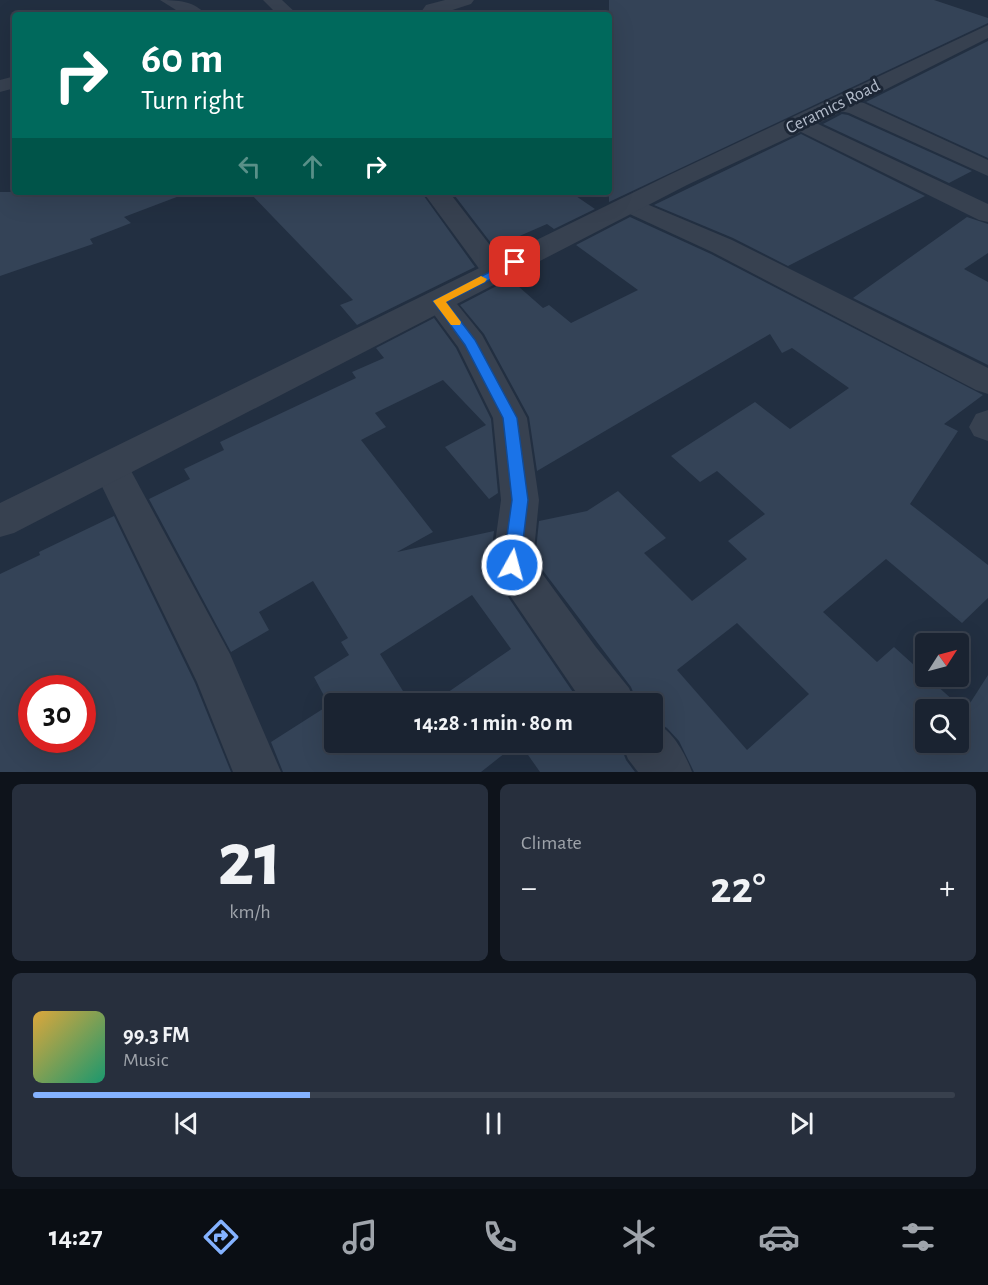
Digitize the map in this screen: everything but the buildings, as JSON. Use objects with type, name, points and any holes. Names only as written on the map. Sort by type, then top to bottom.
[{"type":"street","points":[[170,0],[192,12]]},
{"type":"street","points":[[272,0],[286,12]]},
{"type":"street","points":[[430,12],[432,9],[465,0]]},
{"type":"street","name":"Ceramics Road","points":[[0,521],[678,180],[801,123],[988,31]]},
{"type":"street","points":[[838,104],[856,108],[988,169]]},
{"type":"street","points":[[801,123],[988,214]]},
{"type":"street","points":[[438,195],[496,272]]},
{"type":"street","points":[[630,205],[722,246],[988,382]]},
{"type":"street","points":[[439,301],[471,343],[510,418],[520,500],[512,565],[579,661],[604,693]]},
{"type":"street","points":[[988,423],[986,427],[988,428]]},
{"type":"street","points":[[110,466],[214,670],[258,772]]},
{"type":"street","points":[[654,753],[669,772]]},
{"type":"slow traffic","points":[[455,322],[439,301],[481,279]]},
{"type":"route","points":[[512,565],[520,500],[510,418],[471,343],[439,301],[515,262]]}]
